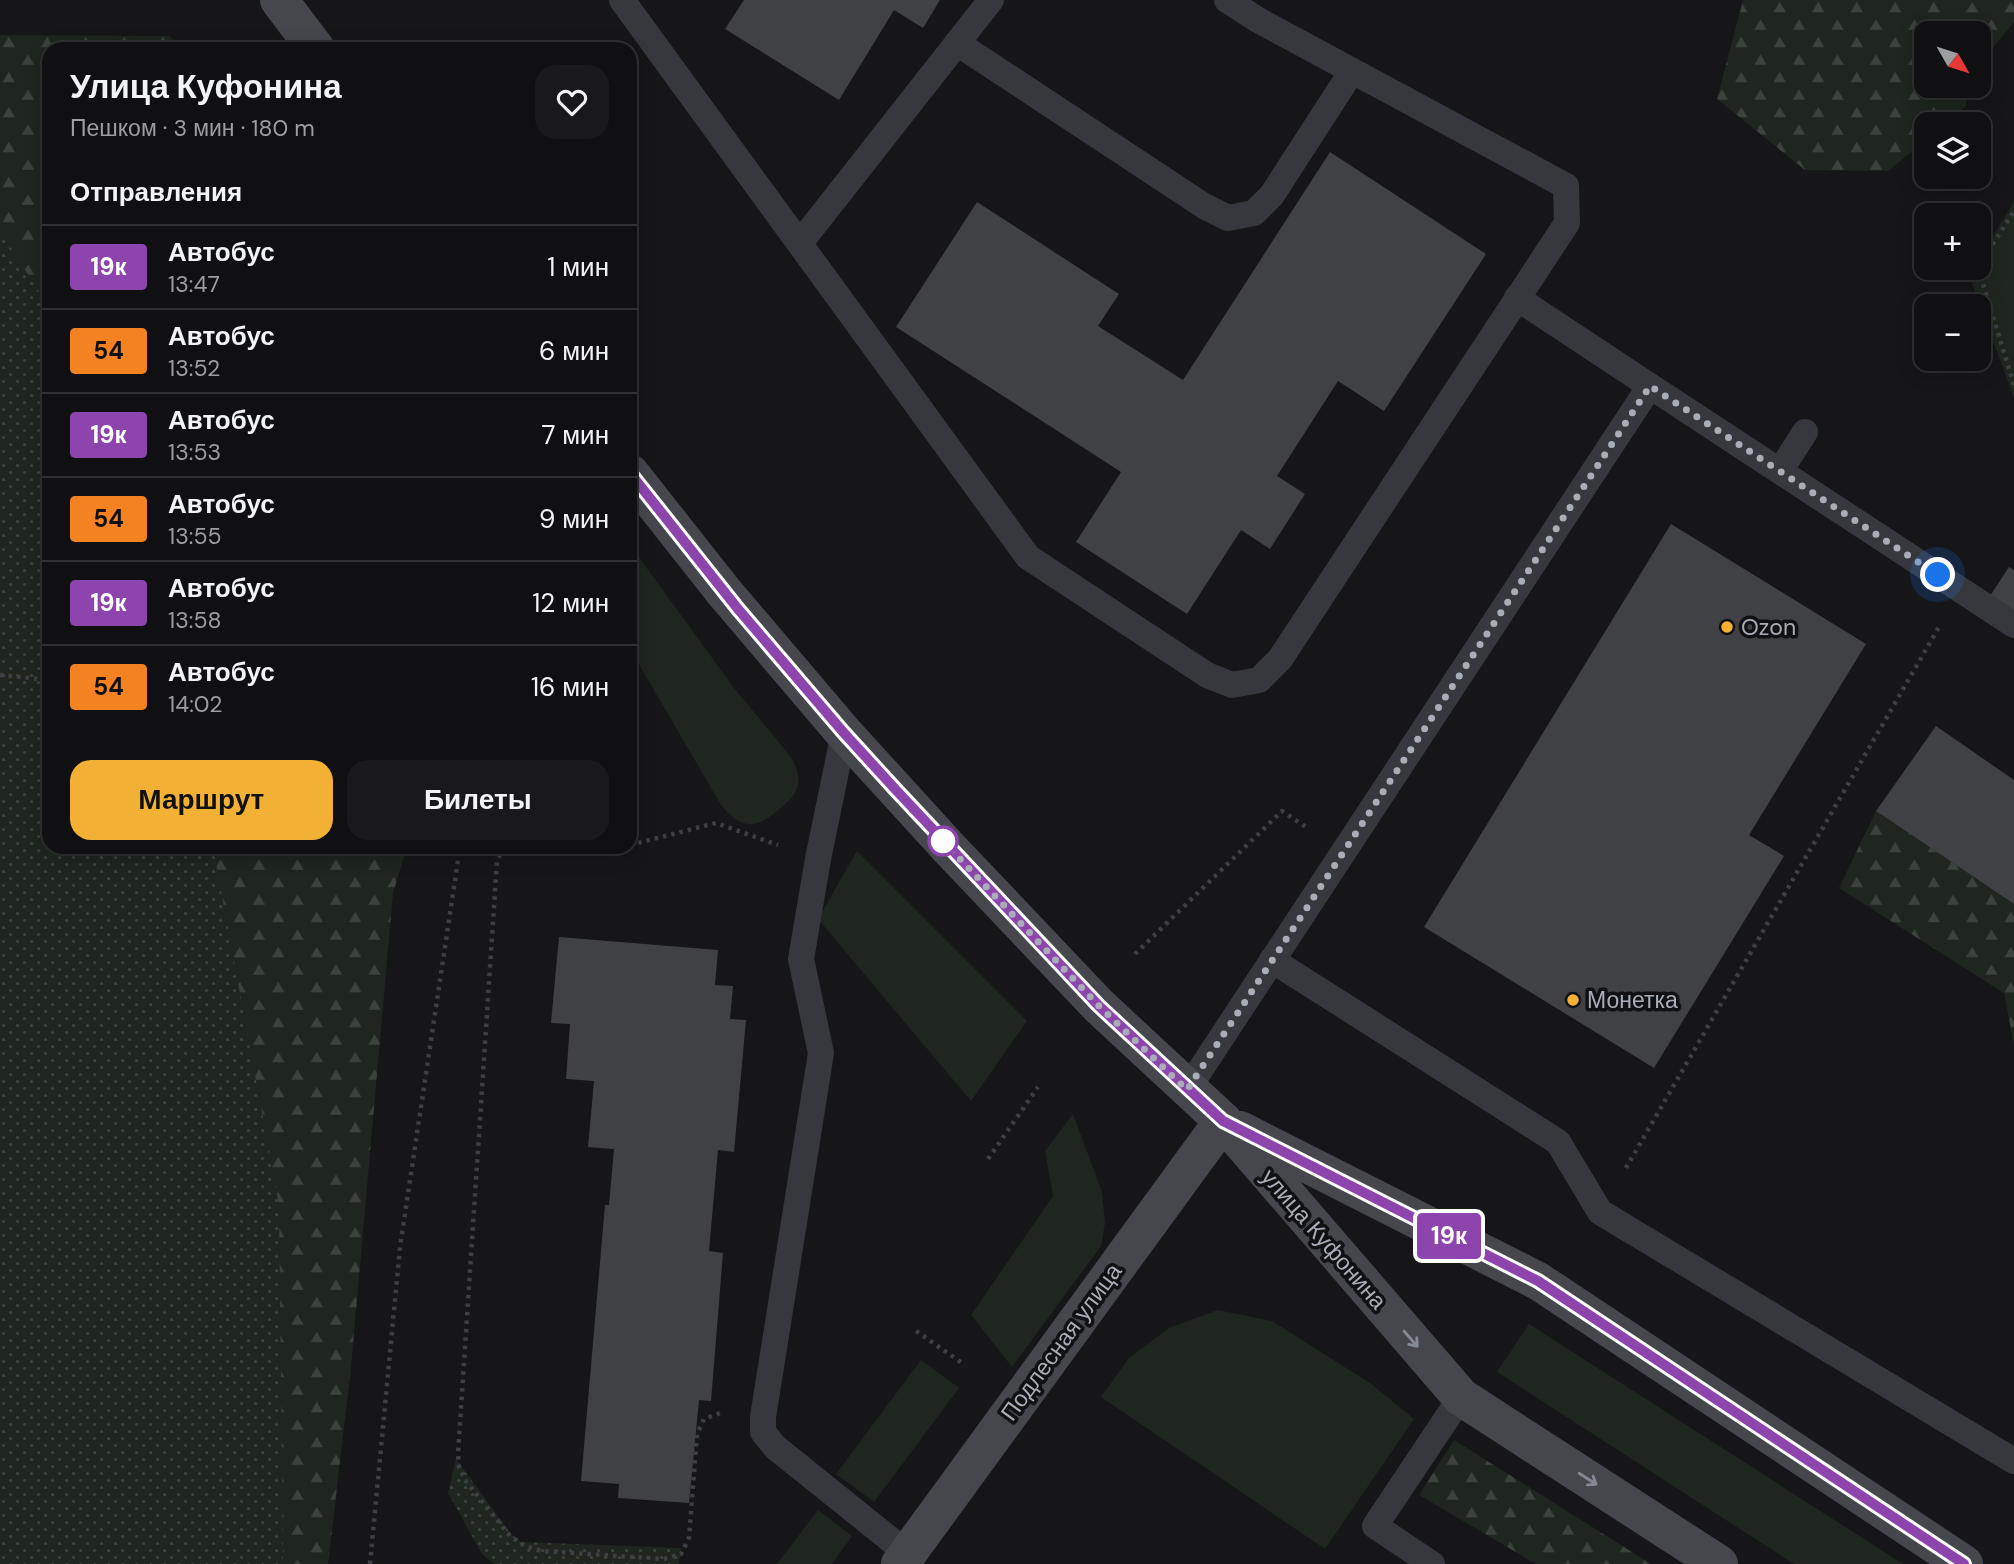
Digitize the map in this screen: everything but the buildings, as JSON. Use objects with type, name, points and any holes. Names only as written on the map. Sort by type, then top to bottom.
[{"type":"main road","points":[[279,0],[311,42]]},
{"type":"main road","points":[[637,482],[724,592],[844,733],[948,847],[1099,1006],[1223,1121]]},
{"type":"main road","name":"улица Куфонина","points":[[1223,1121],[1461,1397],[1719,1564]]},
{"type":"main road","name":"улица Куфонина","points":[[1223,1121],[1538,1281],[1964,1564]]},
{"type":"main road","name":"Подлесная улица","points":[[903,1559],[1223,1121]]},
{"type":"lane","points":[[622,0],[1028,556],[1208,675],[1232,685],[1259,680],[1280,659],[1567,223],[1566,186],[1258,20],[1227,0]]},
{"type":"lane","points":[[800,243],[991,0]]},
{"type":"lane","points":[[957,43],[1204,206],[1228,218],[1254,213],[1272,195],[1352,71]]},
{"type":"lane","points":[[1517,298],[2014,625]]},
{"type":"lane","points":[[1187,1090],[1650,386]]},
{"type":"lane","points":[[1780,471],[1805,432]]},
{"type":"lane","points":[[844,733],[801,959],[821,1053],[763,1417],[763,1432],[775,1447],[903,1559]]},
{"type":"lane","points":[[1272,960],[1558,1142],[1600,1212],[2014,1461]]},
{"type":"lane","points":[[1432,1564],[1375,1526],[1461,1397]]},
{"type":"path","points":[[1991,248],[2014,211]]},
{"type":"path","points":[[1983,280],[2014,385]]},
{"type":"path","points":[[1600,1212],[1961,590]]},
{"type":"path","points":[[0,675],[42,679]]},
{"type":"path","points":[[1135,954],[1282,811],[1343,851]]},
{"type":"path","points":[[637,843],[716,823],[818,859]]},
{"type":"path","points":[[370,1564],[400,1247],[459,854]]},
{"type":"path","points":[[500,854],[497,861],[458,1454],[459,1467],[465,1480],[510,1536],[525,1546],[542,1551],[664,1559],[681,1554],[690,1538],[697,1434],[704,1419],[718,1412],[763,1417]]},
{"type":"path","points":[[988,1158],[1038,1087]]},
{"type":"path","points":[[916,1331],[965,1365]]},
{"type":"green space","points":[[1743,0],[2014,0],[2014,22],[1992,48],[1992,21],[1914,21],[1914,98],[1968,98],[1965,107],[1959,112],[1914,112],[1914,150],[1888,171],[1805,170],[1717,99]]},
{"type":"green space","points":[[0,35],[170,36],[174,42],[42,42],[42,854],[405,854],[393,893],[351,1367],[328,1564],[0,1564]]},
{"type":"green space","points":[[2014,202],[2014,398],[1991,335],[1991,294],[1976,294],[1971,280],[1991,280],[1991,239]]},
{"type":"green space","points":[[0,231],[42,296],[42,854],[214,854],[279,1205],[283,1564],[0,1564]]},
{"type":"green space","points":[[637,555],[734,688],[796,766],[798,782],[794,794],[768,818],[747,824],[734,818],[721,805],[637,661]]},
{"type":"green space","points":[[1876,811],[2014,904],[2014,1045],[2004,993],[1839,888]]},
{"type":"green space","points":[[857,851],[1027,1021],[971,1101],[818,919]]},
{"type":"green space","points":[[1073,1114],[1102,1192],[1105,1223],[1101,1246],[1012,1367],[971,1315],[1053,1196],[1045,1151]]},
{"type":"green space","points":[[1218,1310],[1272,1321],[1370,1383],[1414,1419],[1325,1549],[1101,1397],[1129,1358],[1169,1328]]},
{"type":"green space","points":[[1529,1324],[1903,1564],[1794,1564],[1497,1372]]},
{"type":"green space","points":[[921,1360],[959,1388],[874,1502],[836,1474]]},
{"type":"green space","points":[[1454,1440],[1651,1564],[1536,1564],[1419,1495]]},
{"type":"green space","points":[[456,1459],[511,1534],[521,1542],[681,1548],[679,1564],[494,1564],[482,1554],[448,1493]]},
{"type":"green space","points":[[818,1510],[852,1536],[832,1564],[777,1564]]},
{"type":"bus line","name":"19к","points":[[637,482],[738,609],[844,733],[948,847],[1099,1006],[1223,1121],[1538,1281],[1964,1564]]},
{"type":"place","name":"Ozon","points":[[1727,627]]},
{"type":"place","name":"Монетка","points":[[1573,1000]]},
{"type":"route","points":[[943,841],[1099,1006],[1187,1090],[1650,386],[1938,575]]}]
